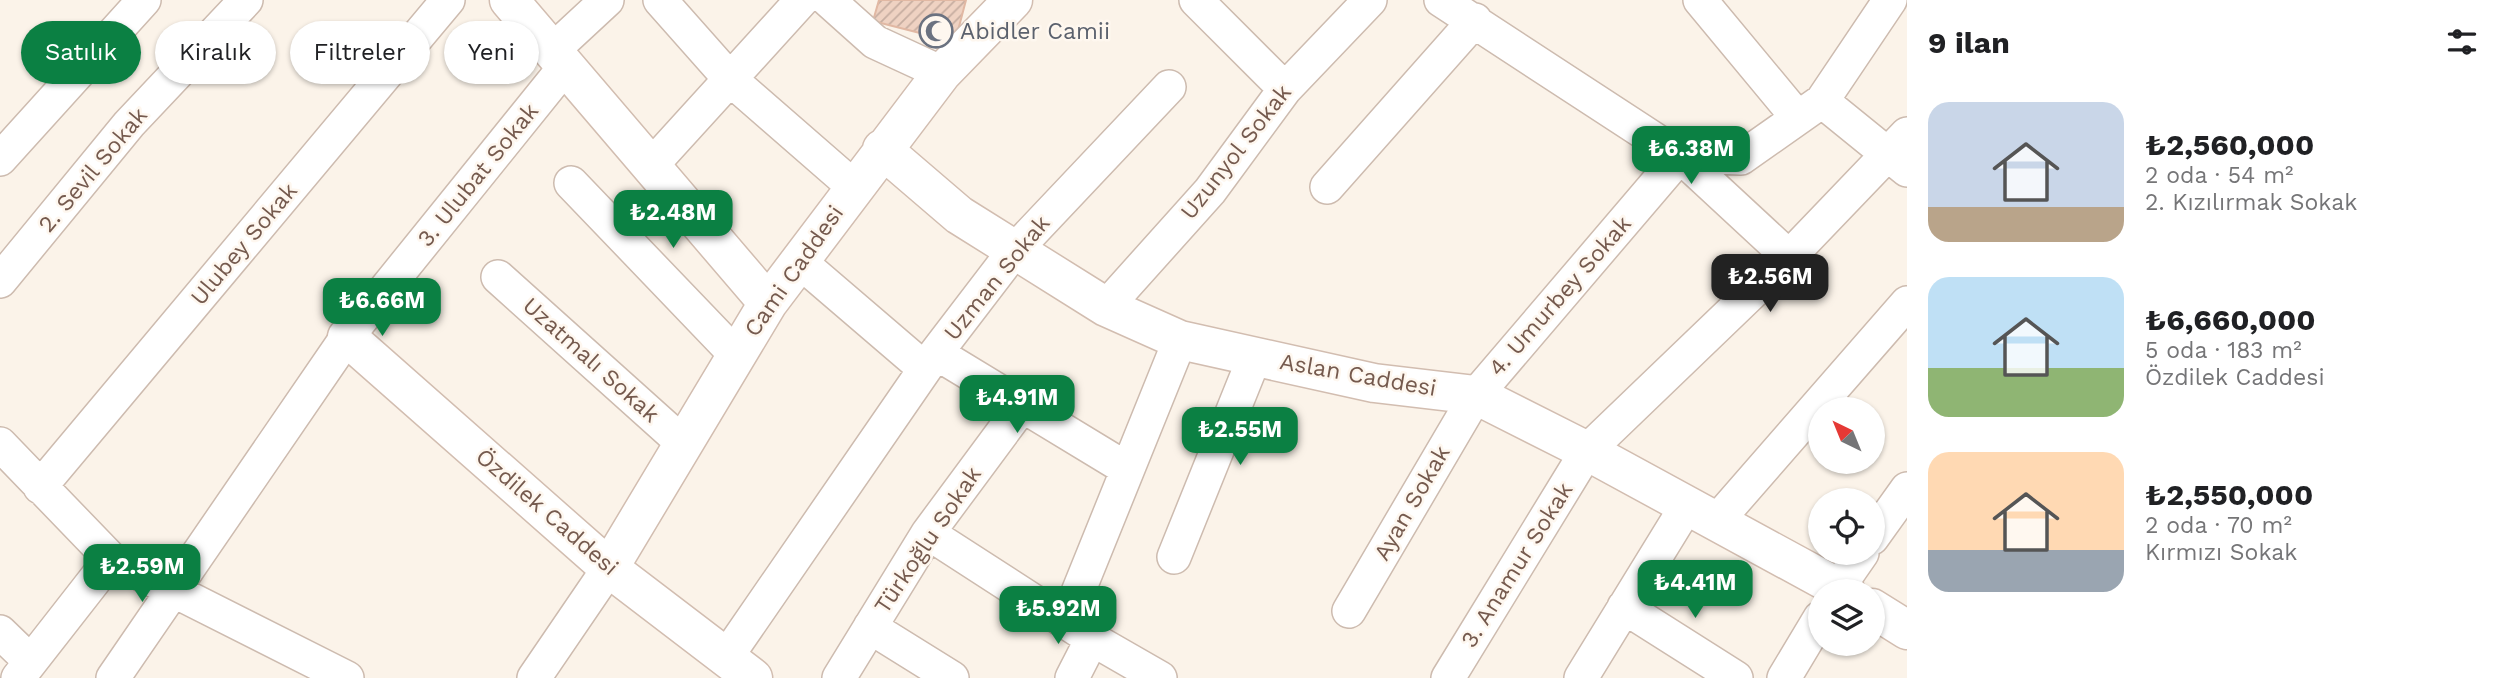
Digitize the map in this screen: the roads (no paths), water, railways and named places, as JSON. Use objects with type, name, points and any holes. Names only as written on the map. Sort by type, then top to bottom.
[{"type":"main road","points":[[509,0],[768,303]]},
{"type":"main road","name":"Cami Caddesi","points":[[609,568],[768,303],[881,149],[942,73],[1013,0]]},
{"type":"main road","name":"Aslan Caddesi","points":[[881,149],[959,215],[1106,307],[1180,340],[1374,383],[1476,395],[1587,451],[1701,515],[1808,580]]},
{"type":"main road","name":"Özdilek Caddesi","points":[[347,337],[609,568],[739,668]]},
{"type":"main road","points":[[1885,616],[1907,630]]},
{"type":"street","points":[[0,159],[144,0]]},
{"type":"street","name":"2. Sevil Sokak","points":[[0,281],[129,124],[246,0]]},
{"type":"street","name":"Ulubey Sokak","points":[[40,487],[448,0]]},
{"type":"street","name":"3. Ulubat Sokak","points":[[113,678],[347,337],[558,59],[607,0]]},
{"type":"street","points":[[660,0],[730,79],[854,187]]},
{"type":"street","points":[[650,167],[802,0]]},
{"type":"street","points":[[828,0],[875,42],[942,73]]},
{"type":"street","points":[[1196,0],[1285,89]]},
{"type":"street","name":"Uzunyol Sokak","points":[[1106,307],[1210,191],[1285,89],[1369,0]]},
{"type":"street","points":[[1441,0],[1680,156],[1789,257]]},
{"type":"street","points":[[1700,0],[1810,110],[1901,153]]},
{"type":"street","points":[[1680,156],[1741,158],[1810,110],[1890,0]]},
{"type":"street","points":[[1327,187],[1475,20]]},
{"type":"street","name":"Uzman Sokak","points":[[739,668],[930,361],[1014,251],[1169,87]]},
{"type":"street","name":"3. Anamur Sokak","points":[[1448,678],[1587,451],[1901,153]]},
{"type":"street","name":"4. Umurbey Sokak","points":[[1476,395],[1680,156]]},
{"type":"street","points":[[571,183],[736,355]]},
{"type":"street","points":[[799,261],[930,361],[1022,406],[1127,469]]},
{"type":"street","name":"Uzatmalı Sokak","points":[[498,277],[684,444]]},
{"type":"street","points":[[1581,678],[1624,607],[1701,515],[1907,303]]},
{"type":"street","points":[[1072,678],[1079,631],[1127,469],[1180,340]]},
{"type":"street","points":[[1174,557],[1255,356]]},
{"type":"street","name":"Ayan Sokak","points":[[1349,611],[1476,395]]},
{"type":"street","name":"Türkoğlu Sokak","points":[[839,678],[928,533],[1022,406]]},
{"type":"street","points":[[0,444],[111,559],[175,591],[288,666],[347,678]]},
{"type":"street","points":[[1885,520],[1907,489]]},
{"type":"street","points":[[928,533],[1079,631],[1160,678]]},
{"type":"street","points":[[0,632],[24,669],[111,559]]},
{"type":"street","points":[[534,678],[609,568]]},
{"type":"street","points":[[1624,607],[1736,678]]},
{"type":"street","points":[[870,627],[952,678]]},
{"type":"street","points":[[1784,678],[1808,640]]},
{"type":"place","name":"Abidler Camii","points":[[936,31]]}]
